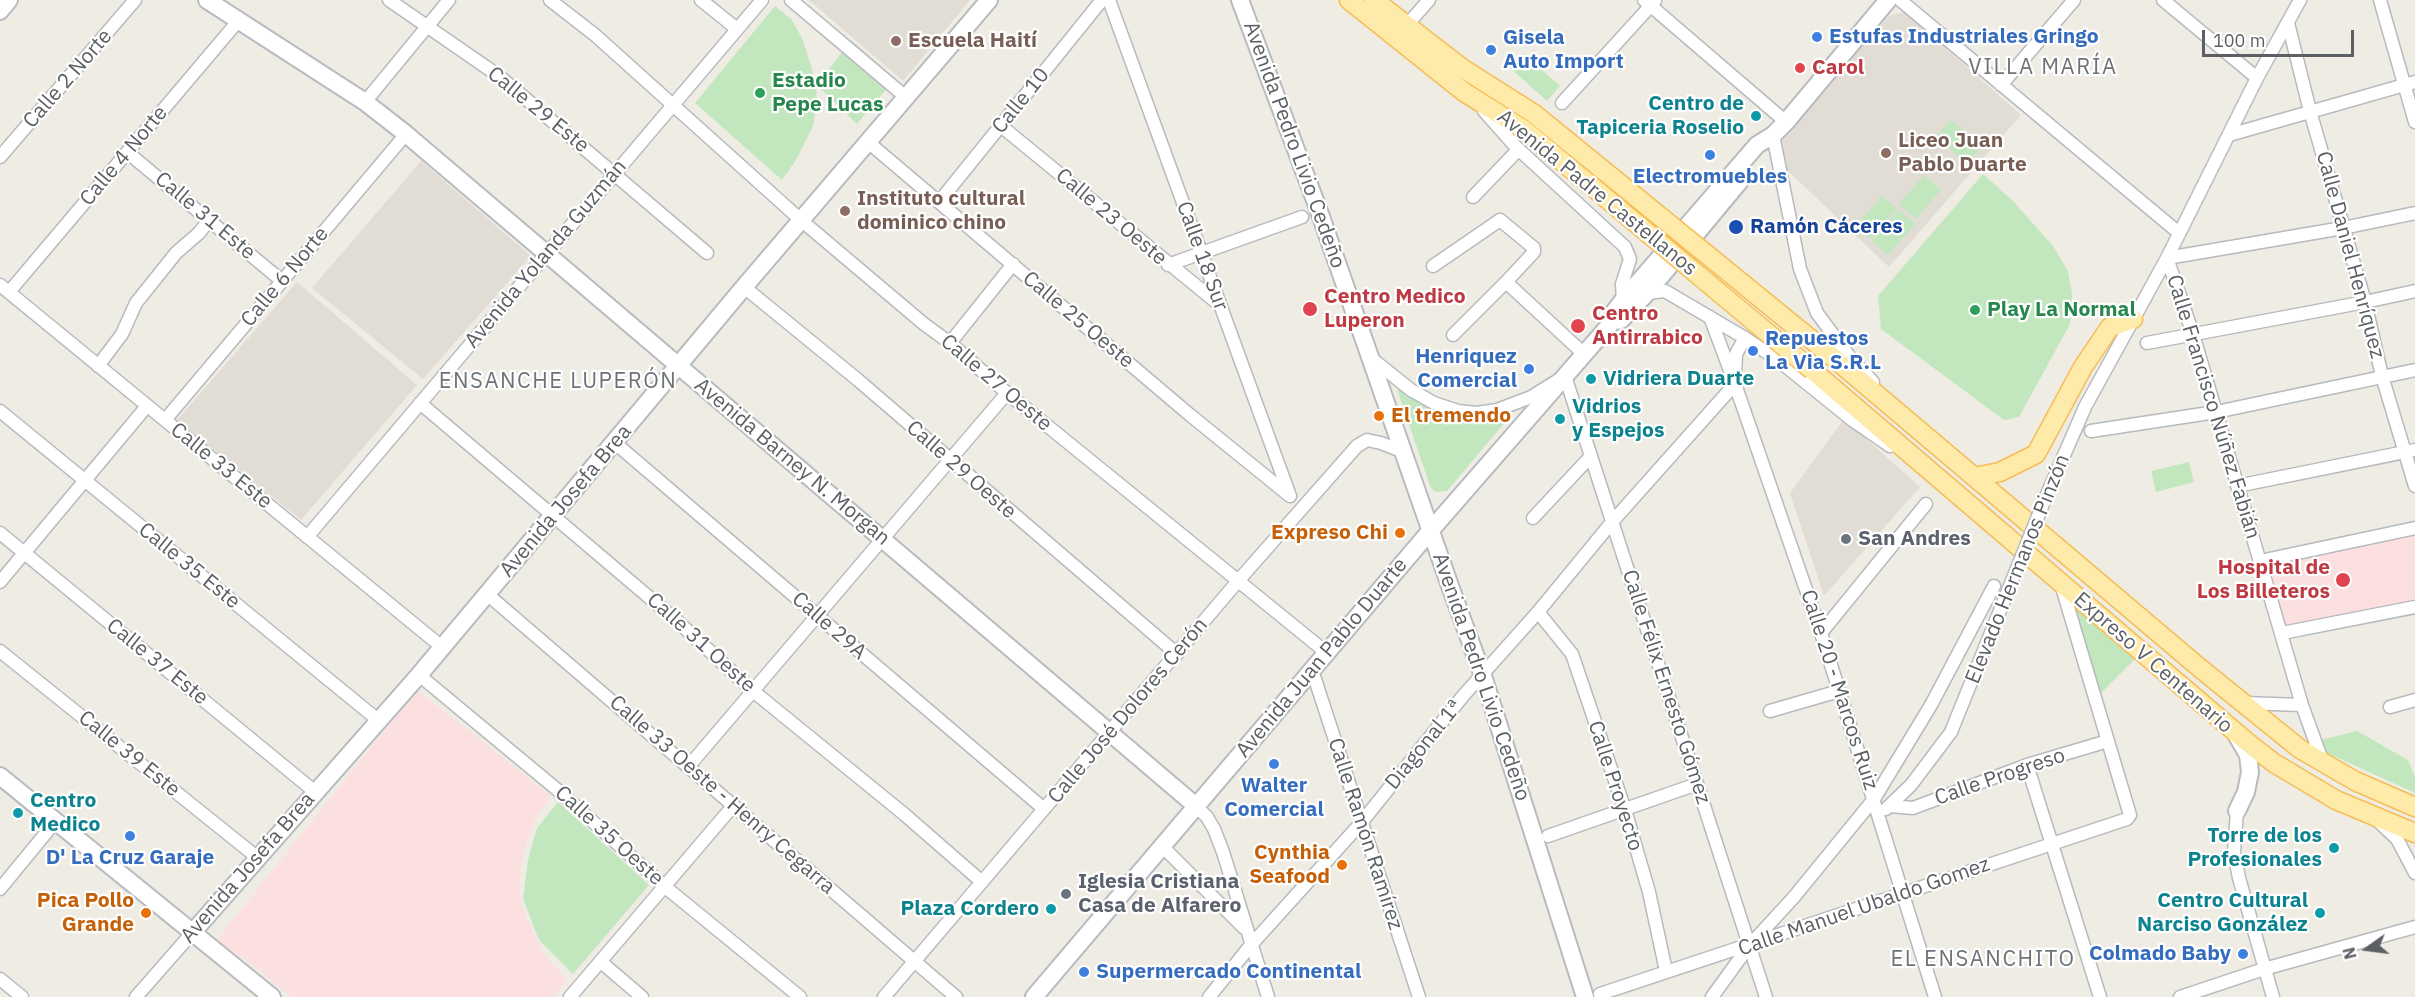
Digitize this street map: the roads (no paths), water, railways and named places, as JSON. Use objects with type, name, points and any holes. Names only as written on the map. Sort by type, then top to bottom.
[{"type":"main road","points":[[0,11],[9,0]]},
{"type":"main road","name":"Avenida Barney N. Morgan","points":[[207,0],[365,102],[406,134],[1196,807]]},
{"type":"main road","name":"Avenida Josefa Brea","points":[[192,933],[314,791],[419,675],[744,287],[990,0]]},
{"type":"main road","name":"Avenida Pedro Livio Cedeño","points":[[1240,0],[1371,358],[1592,996]]},
{"type":"main road","points":[[1249,0],[1254,35]]},
{"type":"main road","name":"Avenida Padre Castellanos","points":[[1349,0],[1464,92],[1523,129],[1812,370]]},
{"type":"main road","name":"Avenida Padre Castellanos","points":[[1374,0],[1462,68],[1533,113],[1829,354]]},
{"type":"main road","points":[[1773,135],[1888,0]]},
{"type":"main road","name":"Avenida Juan Pablo Duarte","points":[[1613,321],[1621,320],[1647,293],[1764,152],[1773,135]]},
{"type":"main road","name":"Avenida Juan Pablo Duarte","points":[[1034,997],[1431,530],[1613,321],[1614,312],[1623,300],[1757,145],[1773,135]]},
{"type":"main road","points":[[1974,477],[2000,472],[2036,454],[2083,368],[2110,327],[2133,319]]},
{"type":"main road","name":"Expreso V Centenario","points":[[1829,354],[2300,749],[2355,782],[2415,807]]},
{"type":"main road","name":"Expreso V Centenario","points":[[1812,370],[2235,733],[2274,763],[2336,800],[2415,833]]},
{"type":"main road","points":[[2235,733],[2248,755],[2250,772],[2246,792],[2237,811]]},
{"type":"main road","points":[[0,776],[272,997]]},
{"type":"street","name":"Calle 2 Norte","points":[[0,157],[135,0]]},
{"type":"street","name":"Calle 29 Este","points":[[389,0],[499,76],[707,253]]},
{"type":"street","points":[[365,102],[449,0]]},
{"type":"street","name":"Calle 27 Oeste","points":[[550,0],[595,34],[802,222],[950,343],[1007,393],[1327,653]]},
{"type":"street","points":[[701,0],[737,29]]},
{"type":"street","name":"Avenida Yolanda Guzmán","points":[[307,537],[762,0]]},
{"type":"street","points":[[791,0],[907,98]]},
{"type":"street","name":"Calle 10","points":[[939,202],[1102,0]]},
{"type":"street","name":"Calle 18 Sur","points":[[1109,0],[1290,496],[1302,507]]},
{"type":"street","points":[[1406,26],[1429,0]]},
{"type":"street","points":[[1900,0],[2179,233]]},
{"type":"street","points":[[2001,85],[2074,0]]},
{"type":"street","points":[[2163,0],[2257,78]]},
{"type":"street","name":"Elevado Hermanos Pinzón","points":[[1878,815],[1911,785],[1951,732],[2085,407],[2167,258],[2257,78],[2300,0]]},
{"type":"street","points":[[2380,0],[2410,83],[2415,122]]},
{"type":"street","points":[[1562,103],[1650,2],[1786,122]]},
{"type":"street","name":"Calle 4 Norte","points":[[4,288],[128,152],[239,20]]},
{"type":"street","name":"Calle Daniel Henríquez","points":[[2288,23],[2310,111],[2365,303],[2382,376],[2410,451],[2415,486]]},
{"type":"street","points":[[2229,135],[2410,83]]},
{"type":"street","points":[[1464,92],[1494,120],[1519,150],[1625,247],[1630,259],[1622,284],[1623,300]]},
{"type":"street","name":"Calle 23 Oeste","points":[[1001,126],[1222,307]]},
{"type":"street","name":"Calle 6 Norte","points":[[165,420],[406,134]]},
{"type":"street","name":"Expreso V Centenario","points":[[1773,135],[1800,269],[1817,313],[1849,356],[1924,434]]},
{"type":"street","name":"Calle 25 Oeste","points":[[868,142],[1190,415],[1290,496]]},
{"type":"street","points":[[1473,197],[1519,150]]},
{"type":"street","name":"Calle 31 Este","points":[[128,152],[282,281]]},
{"type":"street","points":[[2167,258],[2343,228],[2415,213]]},
{"type":"street","points":[[1168,265],[1302,218]]},
{"type":"street","points":[[98,366],[122,334],[136,303],[176,253],[199,233],[209,220]]},
{"type":"street","points":[[1433,266],[1502,220],[1535,250],[1453,335]]},
{"type":"street","name":"Calle Francisco Núñez Fabián","points":[[2167,258],[2193,334],[2302,705],[2323,763]]},
{"type":"street","points":[[950,343],[1013,264]]},
{"type":"street","points":[[1506,282],[1584,354]]},
{"type":"street","name":"Calle 29 Oeste","points":[[744,287],[858,380],[1177,654]]},
{"type":"street","name":"Calle 33 Este","points":[[4,288],[442,647]]},
{"type":"street","name":"Expreso V Centenario","points":[[1647,293],[1665,291],[1745,338],[1885,444],[1914,457]]},
{"type":"street","points":[[2147,343],[2365,303],[2415,291]]},
{"type":"street","name":"Calle 20 - Marcos Ruiz","points":[[1710,317],[1736,384],[1821,633],[1935,997]]},
{"type":"street","points":[[1736,384],[1736,354],[1745,338]]},
{"type":"street","points":[[1371,358],[1411,390],[1434,403],[1458,411],[1476,413],[1497,410],[1531,397],[1565,376]]},
{"type":"street","points":[[2091,431],[2216,412],[2415,370]]},
{"type":"street","name":"Calle Félix Ernesto Gómez","points":[[1565,376],[1766,997]]},
{"type":"street","name":"Diagonal 1ª","points":[[1209,997],[1251,945],[1361,823],[1463,696],[1538,612],[1612,522],[1736,384]]},
{"type":"street","points":[[688,767],[1007,393]]},
{"type":"street","name":"Calle 31 Oeste","points":[[420,403],[537,503],[555,514],[753,691],[904,814],[982,882]]},
{"type":"street","points":[[0,582],[147,406]]},
{"type":"street","name":"Calle 35 Este","points":[[0,411],[378,720]]},
{"type":"street","name":"Calle José Dolores Cerón","points":[[884,997],[1238,581],[1357,446],[1367,440],[1404,452]]},
{"type":"street","name":"Calle 29A","points":[[615,443],[1044,809]]},
{"type":"street","points":[[2237,486],[2410,451]]},
{"type":"street","points":[[1533,518],[1591,456]]},
{"type":"street","points":[[1821,633],[1926,504]]},
{"type":"street","points":[[2260,561],[2415,528]]},
{"type":"street","name":"Calle 37 Este","points":[[0,533],[314,791]]},
{"type":"street","points":[[2061,584],[2108,741]]},
{"type":"street","points":[[1712,997],[1749,946],[1794,897],[1874,799],[1931,705],[1994,586]]},
{"type":"street","name":"Calle 33 Oeste - Henry Cegarra","points":[[487,594],[956,997]]},
{"type":"street","points":[[2282,633],[2415,607]]},
{"type":"street","name":"Calle Proyecto","points":[[1538,612],[1572,654],[1649,892],[1666,971]]},
{"type":"street","name":"Calle 39 Este","points":[[0,651],[258,858]]},
{"type":"street","name":"Calle Ramón Ramírez","points":[[1312,670],[1419,997]]},
{"type":"street","name":"Calle 35 Oeste","points":[[419,675],[560,792],[664,886],[800,997]]},
{"type":"street","points":[[1770,711],[1839,691]]},
{"type":"street","points":[[2390,707],[2415,700]]},
{"type":"street","points":[[2243,703],[2302,705]]},
{"type":"street","name":"Calle Progreso","points":[[1890,806],[1913,808],[2027,765],[2108,741]]},
{"type":"street","name":"Calle Manuel Ubaldo Gomez","points":[[1592,996],[1749,946],[2127,819],[2130,815],[2108,741]]},
{"type":"street","points":[[2027,765],[2100,997]]},
{"type":"street","points":[[1548,836],[1697,784]]},
{"type":"street","points":[[570,997],[733,806]]},
{"type":"street","points":[[1196,807],[1207,817],[1223,852],[1268,997]]},
{"type":"street","points":[[2237,811],[2234,852],[2239,879],[2273,997]]},
{"type":"street","points":[[2375,818],[2397,839],[2415,873]]},
{"type":"street","points":[[0,889],[55,822]]},
{"type":"street","points":[[1162,846],[1246,930]]},
{"type":"street","points":[[2180,997],[2264,969],[2415,927]]},
{"type":"street","name":"Avenida Josefa Brea","points":[[136,997],[192,933]]},
{"type":"street","points":[[601,962],[642,997]]},
{"type":"street","points":[[0,979],[22,997]]},
{"type":"place","name":"Estufas Industriales Gringo","points":[[1817,37]]},
{"type":"place","name":"Escuela Haití","points":[[896,41]]},
{"type":"place","name":"Gisela Auto Import","points":[[1491,50]]},
{"type":"place","name":"Carol","points":[[1800,68]]},
{"type":"place","name":"Estadio Pepe Lucas","points":[[760,93]]},
{"type":"place","name":"Centro de Tapiceria Roselio","points":[[1756,116]]},
{"type":"place","name":"Liceo Juan Pablo Duarte","points":[[1886,153]]},
{"type":"place","name":"Electromuebles","points":[[1710,155]]},
{"type":"place","name":"Instituto cultural dominico chino","points":[[845,211]]},
{"type":"place","name":"Ramón Cáceres","points":[[1736,227]]},
{"type":"place","name":"Centro Medico Luperon","points":[[1310,309]]},
{"type":"place","name":"Play La Normal","points":[[1975,310]]},
{"type":"place","name":"Centro Antirrabico","points":[[1578,326]]},
{"type":"place","name":"Repuestos La Via S.R.L","points":[[1753,351]]},
{"type":"place","name":"Henriquez Comercial","points":[[1529,369]]},
{"type":"place","name":"Vidriera Duarte","points":[[1591,379]]},
{"type":"place","name":"El tremendo","points":[[1379,416]]},
{"type":"place","name":"Vidrios y Espejos","points":[[1560,419]]},
{"type":"place","name":"Expreso Chi","points":[[1400,533]]},
{"type":"place","name":"San Andres","points":[[1846,539]]},
{"type":"place","name":"Hospital de Los Billeteros","points":[[2343,580]]},
{"type":"place","name":"Walter Comercial","points":[[1274,764]]},
{"type":"place","name":"Centro Medico","points":[[18,813]]},
{"type":"place","name":"D' La Cruz Garaje","points":[[130,836]]},
{"type":"place","name":"Torre de los Profesionales","points":[[2334,848]]},
{"type":"place","name":"Cynthia Seafood","points":[[1342,865]]},
{"type":"place","name":"Iglesia Cristiana Casa de Alfarero","points":[[1066,894]]},
{"type":"place","name":"Plaza Cordero","points":[[1051,909]]},
{"type":"place","name":"Pica Pollo Grande","points":[[146,913]]},
{"type":"place","name":"Centro Cultural Narciso González","points":[[2320,913]]},
{"type":"place","name":"Colmado Baby","points":[[2243,954]]},
{"type":"place","name":"Supermercado Continental","points":[[1084,972]]},
{"type":"district","name":"VILLA MARÍA","points":[[2043,68]]},
{"type":"district","name":"ENSANCHE LUPERÓN","points":[[558,382]]},
{"type":"district","name":"EL ENSANCHITO","points":[[1983,960]]}]
